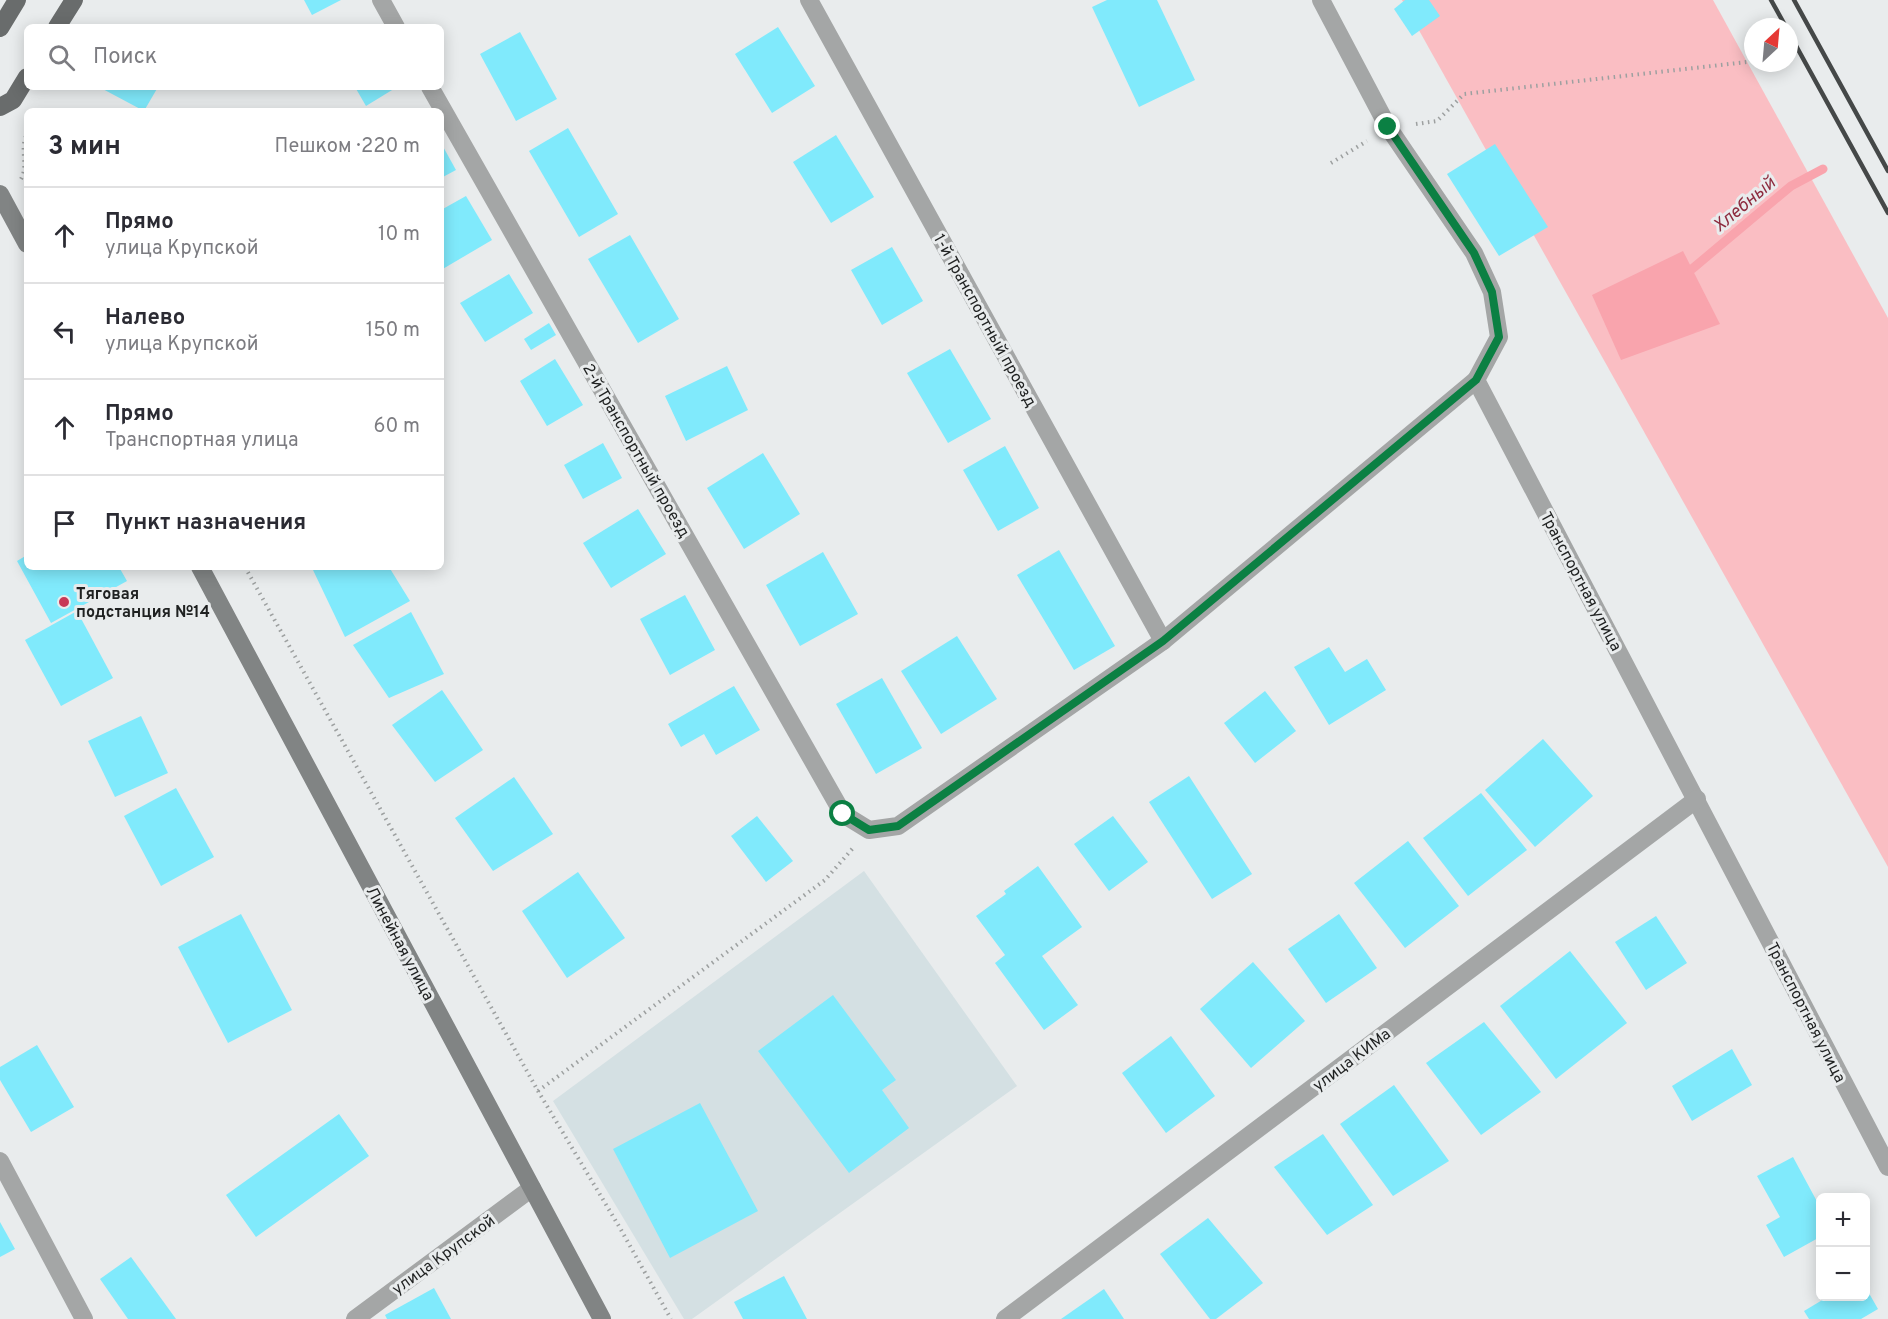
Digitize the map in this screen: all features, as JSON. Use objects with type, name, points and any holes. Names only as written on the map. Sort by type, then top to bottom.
[{"type":"main road","points":[[0,28],[17,0]]},
{"type":"main road","points":[[59,24],[74,0]]},
{"type":"main road","points":[[0,107],[13,100],[24,82]]},
{"type":"street","points":[[381,0],[394,24]]},
{"type":"street","name":"1-й Транспортный проезд","points":[[809,0],[1163,641]]},
{"type":"street","points":[[869,830],[898,826],[1163,641],[1476,380],[1499,337],[1492,292],[1474,253],[1388,127],[1321,0]]},
{"type":"street","name":"2-й Транспортный проезд","points":[[432,90],[442,108]]},
{"type":"street","name":"2-й Транспортный проезд","points":[[444,112],[843,814],[869,830]]},
{"type":"street","points":[[3,199],[24,238]]},
{"type":"street","name":"Транспортная улица","points":[[1476,380],[1888,1167]]},
{"type":"street","name":"Линейная улица","points":[[202,570],[602,1319]]},
{"type":"street","name":"улица КИМа","points":[[1005,1319],[1696,799]]},
{"type":"street","points":[[0,1161],[84,1319]]},
{"type":"street","name":"улица Крупской","points":[[355,1319],[532,1188]]},
{"type":"path","points":[[1331,163],[1388,127],[1437,121],[1464,94],[1744,62]]},
{"type":"path","points":[[3,199],[24,176]]},
{"type":"path","points":[[247,570],[538,1091],[671,1319]]},
{"type":"path","points":[[538,1091],[825,880],[869,830]]},
{"type":"shaded area","points":[[1402,0],[1713,0],[1744,56],[1744,72],[1753,72],[1888,318],[1888,867]]},
{"type":"shaded area","points":[[1683,251],[1720,324],[1621,360],[1592,295]]},
{"type":"shaded area","points":[[864,871],[1017,1086],[692,1319],[684,1319],[553,1101]]},
{"type":"building","points":[[304,0],[341,0],[312,15]]},
{"type":"building","points":[[1107,0],[1157,0],[1195,80],[1139,107],[1092,7]]},
{"type":"building","points":[[1405,0],[1429,0],[1440,16],[1412,36],[1394,9]]},
{"type":"building","points":[[778,27],[815,86],[772,113],[735,54]]},
{"type":"building","points":[[520,32],[557,99],[516,121],[480,54]]},
{"type":"building","points":[[105,90],[156,90],[146,108],[138,108]]},
{"type":"building","points":[[357,90],[392,90],[366,106]]},
{"type":"building","points":[[568,128],[618,214],[579,237],[529,151]]},
{"type":"building","points":[[836,135],[874,197],[831,223],[793,162]]},
{"type":"building","points":[[1495,144],[1548,227],[1499,256],[1447,174]]},
{"type":"building","points":[[444,148],[456,170],[444,176]]},
{"type":"building","points":[[466,196],[492,240],[444,268],[444,208]]},
{"type":"building","points":[[630,235],[679,319],[638,343],[588,259]]},
{"type":"building","points":[[892,247],[923,301],[882,325],[851,270]]},
{"type":"building","points":[[509,274],[533,313],[485,342],[460,303]]},
{"type":"building","points":[[549,323],[556,335],[531,350],[524,339]]},
{"type":"building","points":[[950,349],[991,419],[948,443],[907,373]]},
{"type":"building","points":[[555,359],[583,405],[547,426],[520,381]]},
{"type":"building","points":[[727,366],[748,410],[686,441],[665,396]]},
{"type":"building","points":[[603,443],[622,478],[583,499],[564,465]]},
{"type":"building","points":[[1005,446],[1039,508],[998,531],[963,470]]},
{"type":"building","points":[[763,453],[800,514],[744,549],[707,488]]},
{"type":"building","points":[[638,509],[666,554],[611,588],[583,543]]},
{"type":"building","points":[[1059,550],[1115,646],[1074,670],[1017,575]]},
{"type":"building","points":[[823,552],[858,614],[800,646],[766,585]]},
{"type":"building","name":"Тяговая подстанция №14","points":[[24,557],[24,570],[121,570],[127,581],[51,623],[17,561]]},
{"type":"building","points":[[313,570],[391,570],[410,601],[345,637]]},
{"type":"building","points":[[685,595],[715,650],[670,675],[640,619]]},
{"type":"building","points":[[77,611],[113,678],[61,706],[25,640]]},
{"type":"building","points":[[411,612],[444,674],[389,698],[353,645]]},
{"type":"building","points":[[957,636],[997,699],[941,734],[901,671]]},
{"type":"building","points":[[1329,647],[1345,672],[1367,659],[1386,690],[1329,725],[1294,667]]},
{"type":"building","points":[[882,678],[922,748],[876,774],[836,704]]},
{"type":"building","points":[[734,686],[760,730],[716,755],[704,734],[681,747],[668,724]]},
{"type":"building","points":[[442,690],[483,750],[435,782],[392,725]]},
{"type":"building","points":[[1265,691],[1296,731],[1255,763],[1224,723]]},
{"type":"building","points":[[141,716],[168,773],[115,797],[88,741]]},
{"type":"building","points":[[1543,739],[1593,796],[1535,847],[1485,790]]},
{"type":"building","points":[[1189,776],[1252,874],[1212,899],[1149,802]]},
{"type":"building","points":[[514,777],[553,834],[493,871],[455,818]]},
{"type":"building","points":[[176,788],[214,857],[161,886],[124,816]]},
{"type":"building","points":[[1481,793],[1527,850],[1468,896],[1423,838]]},
{"type":"building","points":[[757,816],[793,861],[766,882],[731,836]]},
{"type":"building","points":[[1113,816],[1148,862],[1109,891],[1074,844]]},
{"type":"building","points":[[1408,841],[1459,906],[1405,948],[1354,883]]},
{"type":"building","points":[[1038,866],[1082,927],[1042,956],[1078,1005],[1044,1030],[995,963],[1005,955],[976,916],[1006,894],[1004,891]]},
{"type":"building","points":[[578,872],[625,938],[567,978],[522,911]]},
{"type":"building","points":[[241,914],[292,1010],[228,1043],[178,947]]},
{"type":"building","points":[[1339,914],[1377,968],[1326,1003],[1288,949]]},
{"type":"building","points":[[1656,916],[1687,963],[1646,990],[1615,942]]},
{"type":"building","points":[[1570,951],[1627,1023],[1556,1079],[1500,1006]]},
{"type":"building","points":[[1253,962],[1305,1021],[1251,1068],[1200,1009]]},
{"type":"building","points":[[833,995],[896,1080],[882,1090],[909,1128],[849,1173],[758,1051]]},
{"type":"building","points":[[1484,1022],[1541,1092],[1481,1135],[1426,1063]]},
{"type":"building","points":[[1171,1036],[1215,1096],[1166,1133],[1122,1073]]},
{"type":"building","points":[[37,1045],[74,1107],[31,1132],[0,1080],[0,1067]]},
{"type":"building","points":[[1732,1049],[1752,1085],[1692,1121],[1672,1086]]},
{"type":"building","points":[[1394,1085],[1449,1161],[1393,1196],[1340,1124]]},
{"type":"building","points":[[700,1103],[758,1211],[670,1258],[613,1149]]},
{"type":"building","points":[[339,1114],[369,1156],[256,1237],[226,1195]]},
{"type":"building","points":[[1323,1134],[1373,1205],[1327,1235],[1274,1167]]},
{"type":"building","points":[[1793,1157],[1816,1200],[1816,1239],[1784,1257],[1766,1225],[1780,1217],[1757,1176]]},
{"type":"building","points":[[1208,1218],[1263,1283],[1216,1319],[1210,1319],[1160,1254]]},
{"type":"building","points":[[0,1222],[15,1249],[0,1257]]},
{"type":"building","points":[[131,1257],[176,1319],[128,1319],[100,1279]]},
{"type":"building","points":[[784,1276],[807,1319],[743,1319],[734,1302]]},
{"type":"building","points":[[434,1288],[451,1319],[387,1319],[385,1315]]},
{"type":"building","points":[[1104,1289],[1124,1319],[1061,1319]]},
{"type":"building","points":[[1870,1295],[1878,1309],[1861,1319],[1809,1319],[1804,1311],[1821,1301],[1870,1301]]},
{"type":"waterway","name":"Хлебный","points":[[1692,269],[1791,186],[1823,169]]},
{"type":"railway","points":[[1771,0],[1781,18]]},
{"type":"railway","points":[[1794,0],[1888,171]]},
{"type":"railway","points":[[1798,49],[1888,213]]},
{"type":"place","name":"Тяговая подстанция №14","points":[[64,602]]},
{"type":"route","points":[[843,814],[869,830],[898,826],[1163,641],[1476,380],[1499,337],[1492,292],[1474,253],[1388,127]]}]
